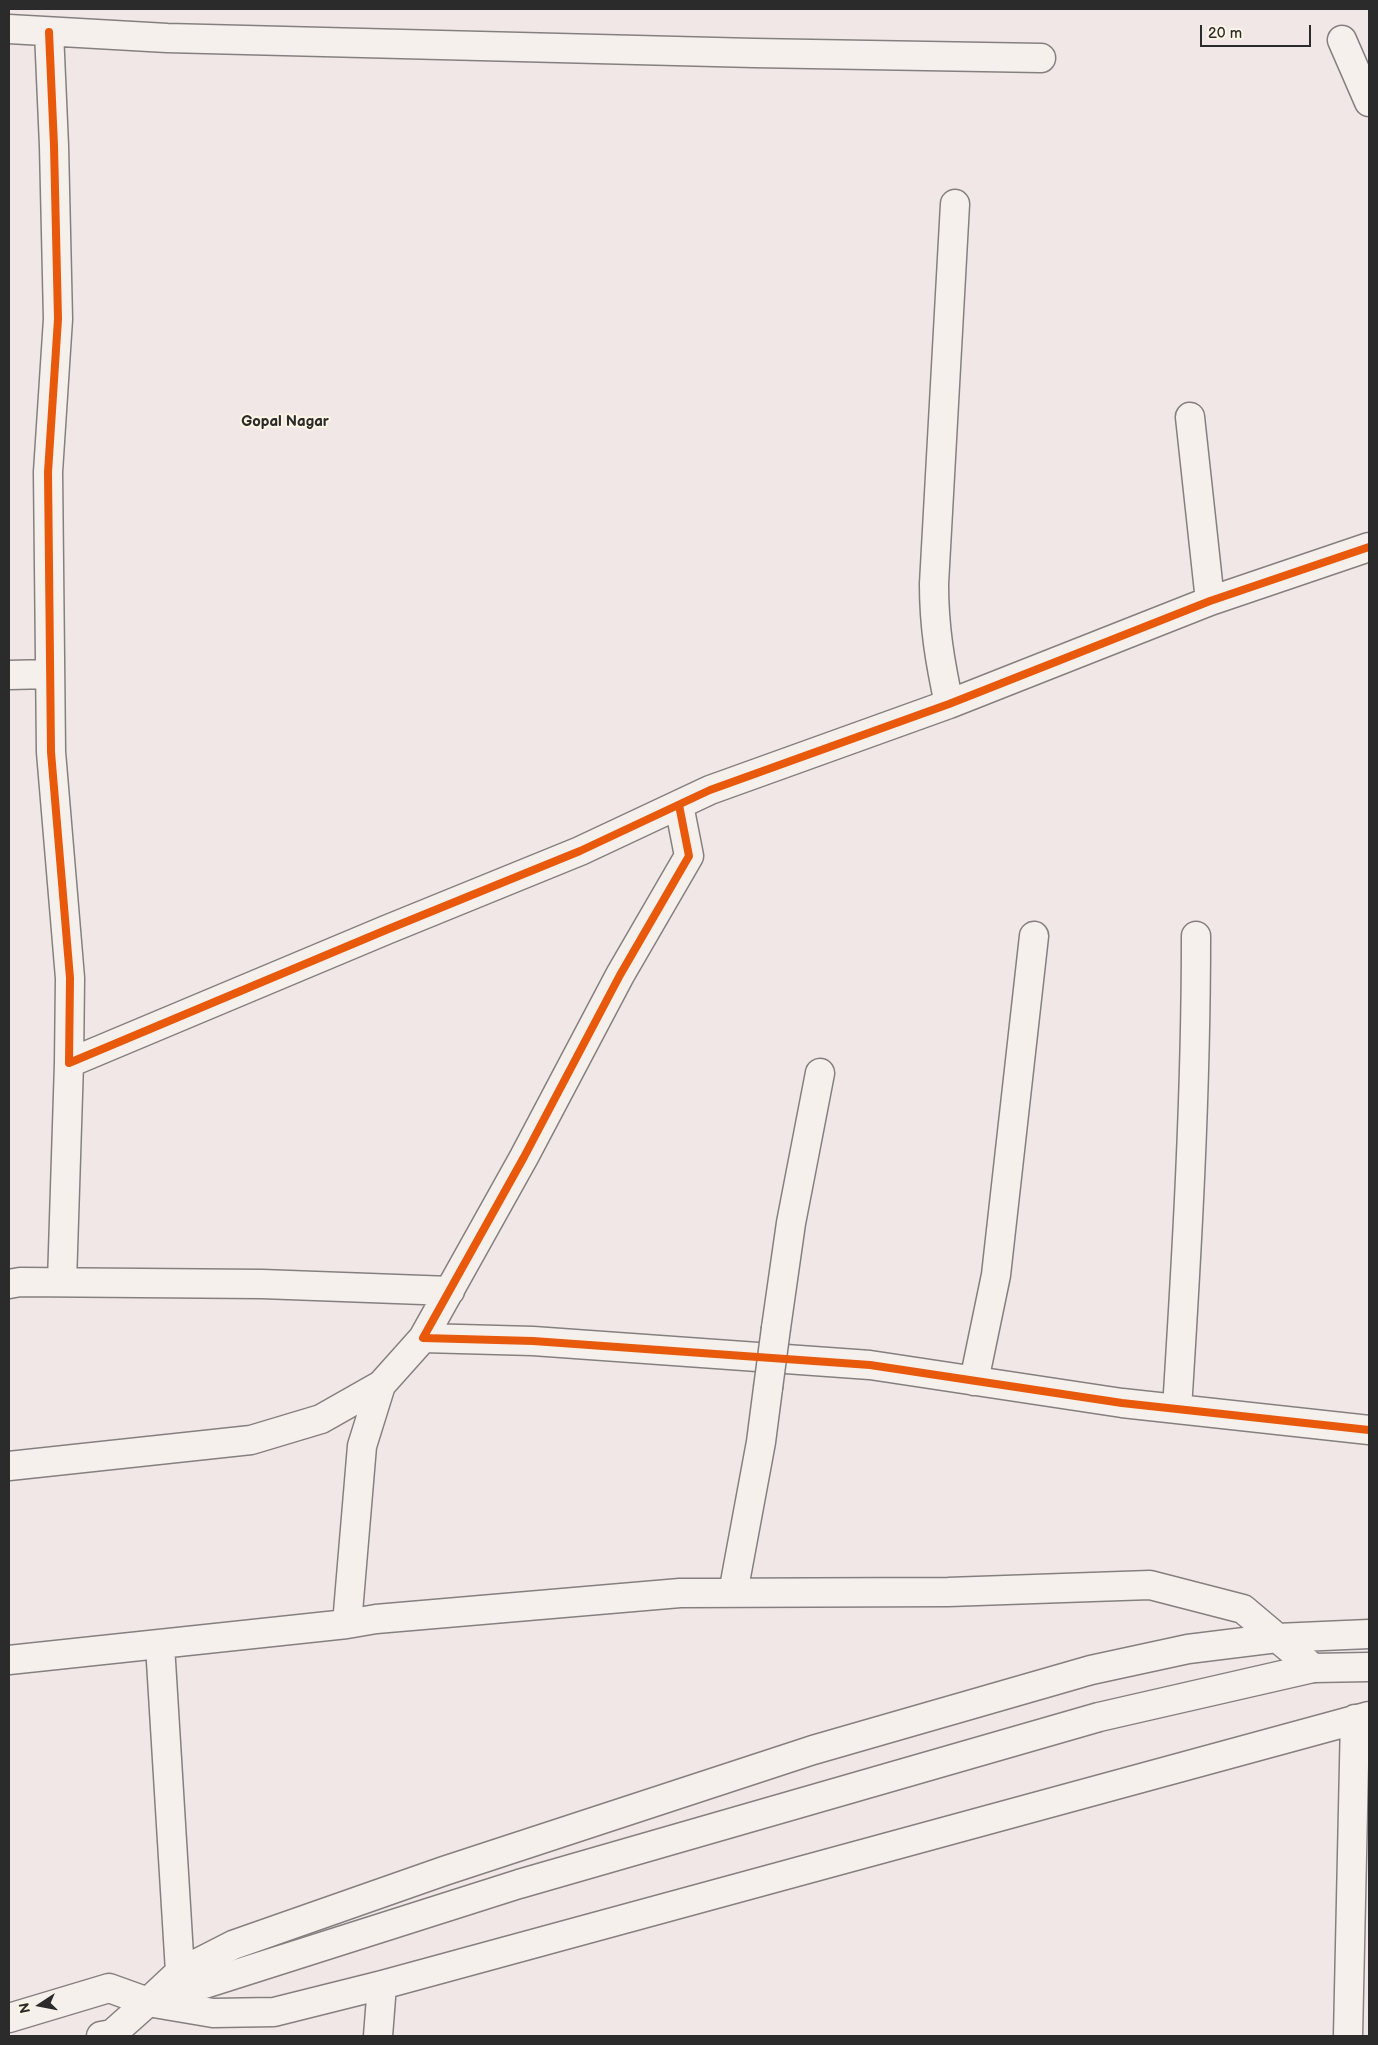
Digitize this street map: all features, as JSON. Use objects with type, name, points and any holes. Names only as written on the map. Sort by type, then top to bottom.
[{"type":"main road","points":[[9,29],[167,38],[446,46],[1041,58]]},
{"type":"main road","points":[[49,32],[58,319],[48,472],[51,752],[70,978],[62,1282]]},
{"type":"main road","points":[[1342,40],[1369,102]]},
{"type":"main road","points":[[949,704],[937,645],[934,619],[934,584],[955,204]]},
{"type":"main road","points":[[1190,417],[1210,601]]},
{"type":"main road","points":[[69,1063],[580,851],[710,790],[949,704],[1210,601],[1369,547]]},
{"type":"main road","points":[[9,675],[50,674]]},
{"type":"main road","points":[[9,1466],[251,1440],[321,1419],[381,1385],[423,1338],[524,1157],[620,975],[688,856],[679,805]]},
{"type":"main road","points":[[974,1381],[996,1275],[1034,936]]},
{"type":"main road","points":[[1177,1409],[1189,1220],[1196,1033],[1196,936]]},
{"type":"main road","points":[[733,1593],[761,1442],[791,1223],[820,1073]]},
{"type":"main road","points":[[9,1284],[62,1282],[262,1284],[450,1290]]},
{"type":"main road","points":[[423,1338],[533,1342],[870,1365],[1122,1403],[1369,1430]]},
{"type":"main road","points":[[347,1624],[362,1446],[381,1385]]},
{"type":"main road","points":[[9,1660],[376,1620],[680,1593],[948,1592],[1150,1586],[1243,1609],[1313,1668]]},
{"type":"main road","points":[[102,2036],[112,2034],[180,1972],[233,1945],[426,1877],[813,1750],[1091,1670],[1188,1649],[1277,1638],[1369,1634]]},
{"type":"main road","points":[[160,1645],[180,1972]]},
{"type":"main road","points":[[148,2002],[518,1884],[1098,1717],[1313,1668],[1369,1667]]},
{"type":"main road","points":[[9,2018],[109,1988],[148,2002],[213,2013],[274,2012],[382,1985],[1362,1718],[1348,2036]]},
{"type":"main road","points":[[378,2036],[382,1985]]},
{"type":"cycle path","points":[[49,32],[58,319],[48,472],[51,752],[70,978],[69,1063],[580,851],[710,790],[949,704],[1210,601],[1369,547]]},
{"type":"cycle path","points":[[679,805],[689,856],[620,975],[524,1157],[423,1338],[533,1341],[870,1365],[1122,1403],[1369,1430]]},
{"type":"district","name":"Gopal Nagar","points":[[285,422]]}]
